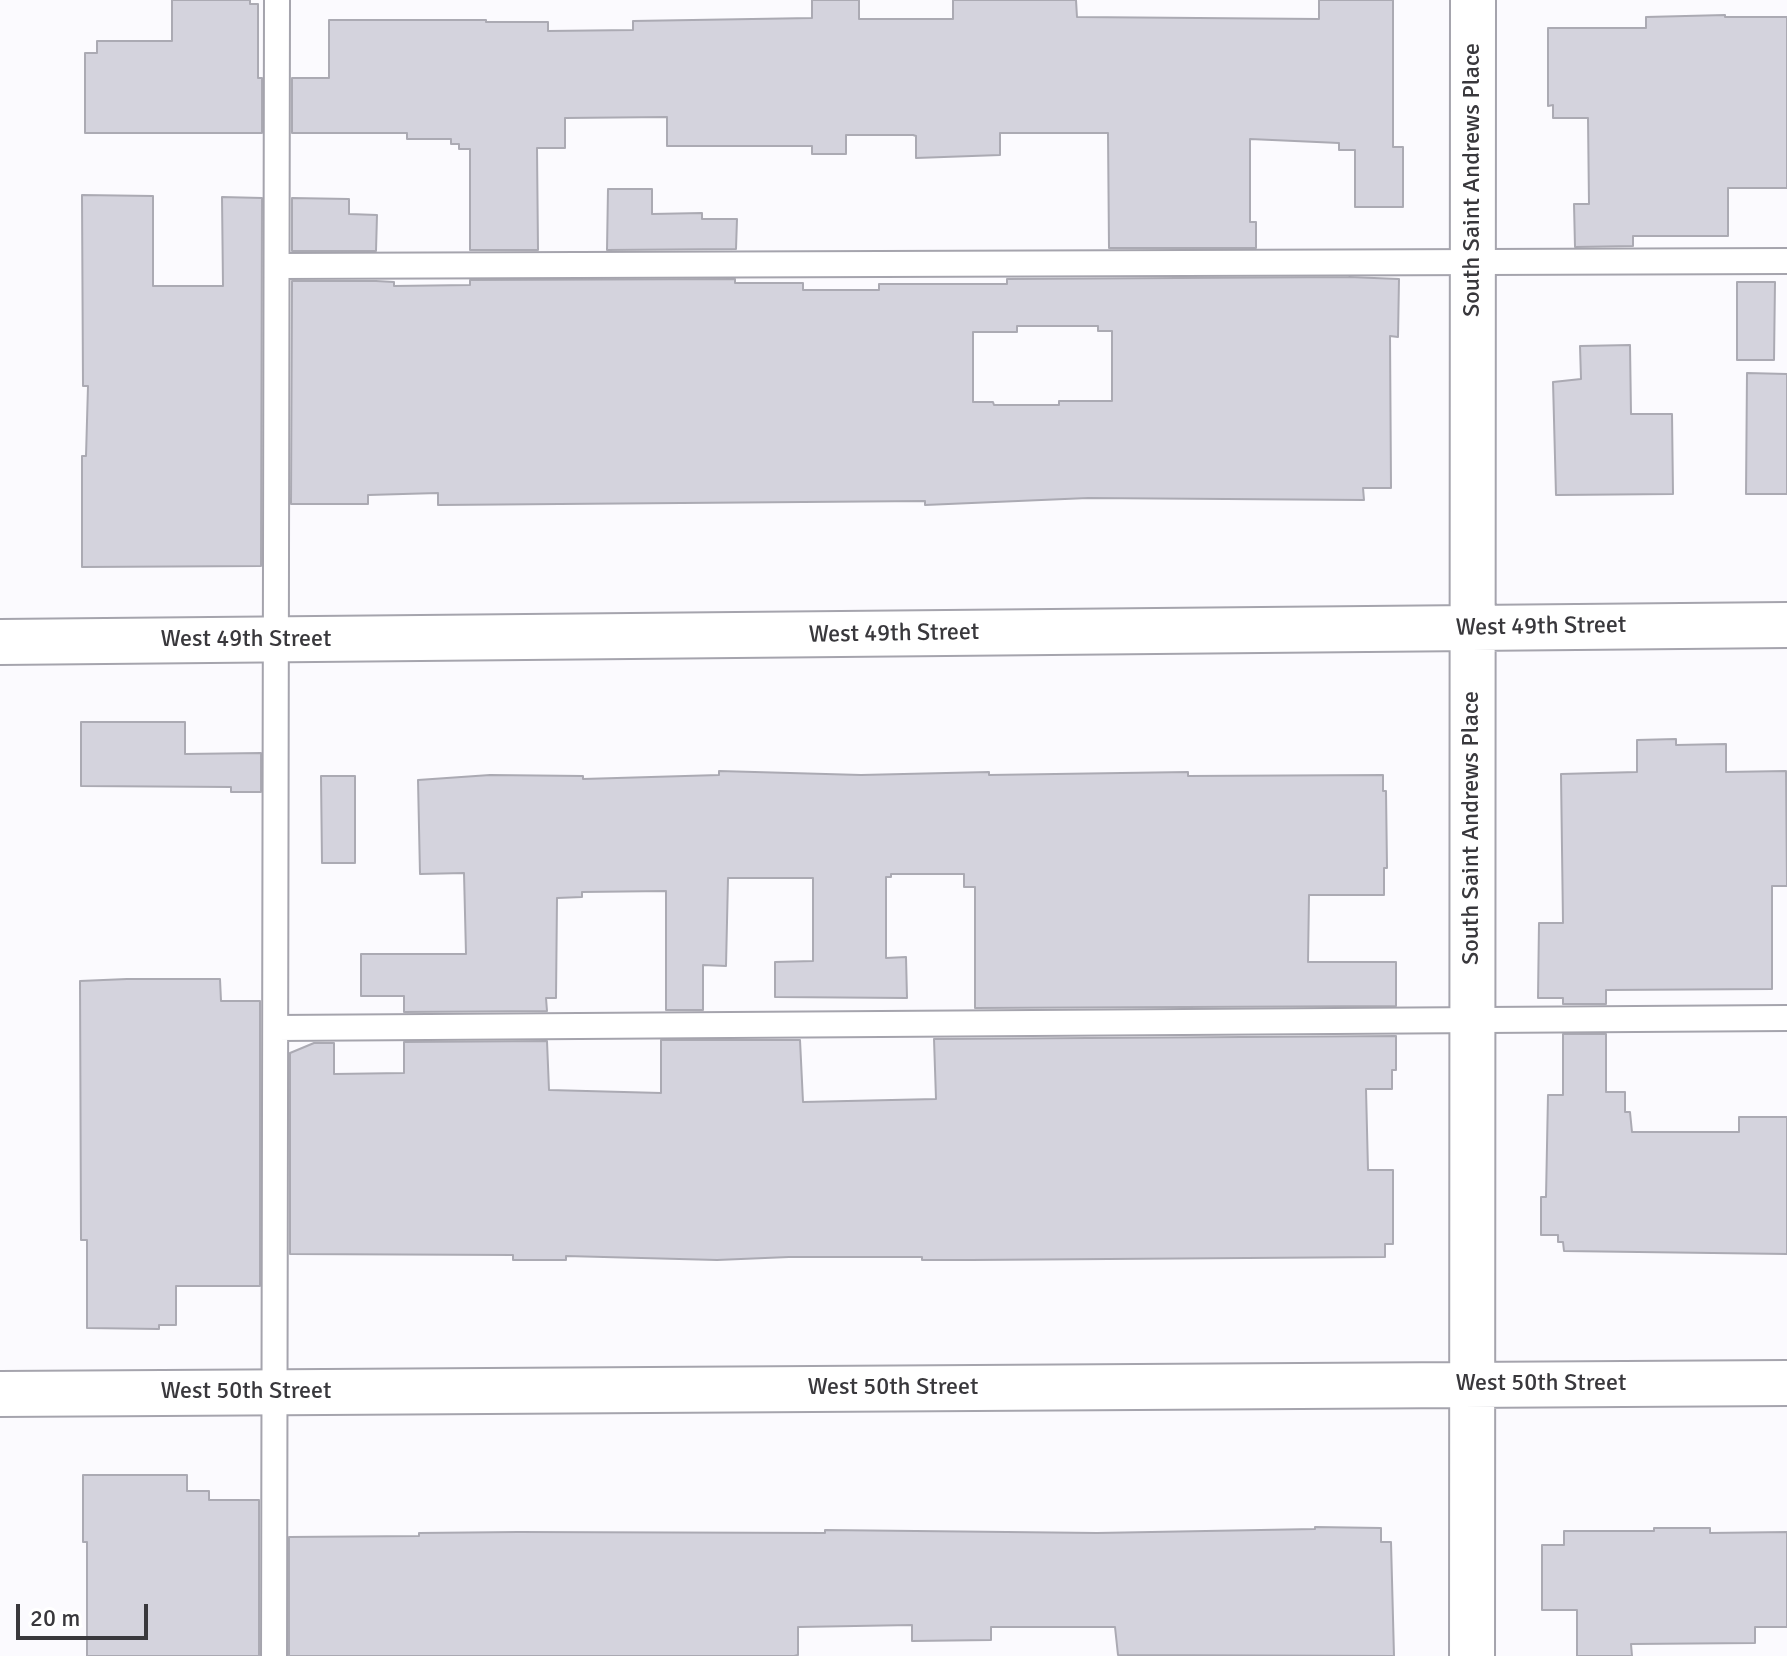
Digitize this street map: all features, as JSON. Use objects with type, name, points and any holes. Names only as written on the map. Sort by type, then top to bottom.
[{"type":"street","name":"South Saint Andrews Place","points":[[1472,1656],[1473,0]]},
{"type":"street","name":"West 49th Street","points":[[0,642],[1787,625]]},
{"type":"street","name":"West 50th Street","points":[[0,1394],[1787,1383]]},
{"type":"lane","points":[[274,1656],[277,0]]},
{"type":"lane","points":[[277,266],[1787,261]]},
{"type":"lane","points":[[277,1028],[1787,1018]]},
{"type":"building","points":[[172,0],[250,0],[250,4],[258,4],[262,133],[85,133],[85,53],[97,53],[97,41],[172,41]]},
{"type":"building","points":[[812,0],[859,0],[859,19],[953,19],[953,0],[1076,0],[1077,17],[1319,19],[1319,0],[1393,0],[1393,147],[1403,147],[1403,207],[1355,207],[1355,150],[1339,150],[1339,143],[1250,139],[1250,222],[1256,222],[1256,248],[1109,248],[1108,133],[1000,133],[1000,155],[916,158],[916,136],[913,135],[846,135],[846,154],[812,154],[812,146],[667,146],[667,117],[565,118],[565,148],[537,148],[538,250],[470,250],[470,149],[459,149],[459,144],[451,144],[451,139],[407,139],[407,133],[292,133],[292,78],[329,78],[329,20],[548,22],[548,31],[633,30],[633,21],[812,18]]},
{"type":"building","points":[[1646,17],[1787,17],[1787,188],[1728,188],[1728,236],[1633,236],[1633,246],[1575,247],[1574,204],[1589,204],[1588,118],[1553,118],[1553,105],[1548,106],[1548,28],[1646,28]]},
{"type":"building","points":[[608,189],[652,189],[652,214],[702,213],[702,219],[737,219],[736,249],[607,250]]},
{"type":"building","points":[[82,195],[153,196],[153,286],[223,286],[222,197],[262,198],[261,566],[82,567],[82,456],[86,456],[88,386],[83,386]]},
{"type":"building","points":[[292,198],[349,199],[349,214],[377,215],[376,251],[292,251]]},
{"type":"building","points":[[735,279],[735,283],[803,283],[803,290],[879,290],[879,284],[1007,284],[1007,279],[1399,279],[1398,337],[1390,336],[1391,488],[1363,488],[1364,500],[1088,498],[925,505],[925,501],[438,505],[438,493],[368,495],[368,504],[291,504],[292,281],[376,281],[394,282],[394,286],[470,285],[470,280]],"holes":[[[1017,326],[1098,326],[1098,331],[1112,331],[1112,401],[1059,401],[1059,405],[973,402],[973,332],[1017,332]]]},
{"type":"building","points":[[1737,282],[1775,282],[1774,360],[1737,360]]},
{"type":"building","points":[[1630,345],[1631,414],[1672,414],[1673,494],[1556,495],[1553,382],[1581,379],[1580,346]]},
{"type":"building","points":[[1747,373],[1787,374],[1787,494],[1746,494]]},
{"type":"building","points":[[81,722],[185,722],[185,754],[261,753],[261,792],[231,792],[231,787],[81,786]]},
{"type":"building","points":[[1676,739],[1676,745],[1726,744],[1726,772],[1786,771],[1787,886],[1772,886],[1772,989],[1606,990],[1606,1004],[1563,1004],[1563,998],[1538,998],[1539,923],[1563,923],[1561,774],[1637,772],[1637,740]]},
{"type":"building","points":[[719,771],[861,775],[1188,772],[1188,776],[1383,775],[1387,868],[1384,868],[1384,895],[1309,895],[1308,962],[1396,962],[1396,1006],[975,1008],[975,887],[964,887],[964,874],[891,874],[891,877],[886,877],[886,958],[906,957],[907,998],[775,997],[775,962],[813,961],[813,878],[728,878],[726,966],[703,965],[703,1010],[666,1010],[666,891],[582,892],[582,897],[557,898],[556,998],[546,998],[547,1011],[404,1012],[404,996],[361,996],[361,954],[466,954],[464,873],[420,874],[418,780],[490,775],[583,776],[583,779],[719,775]]},
{"type":"building","points":[[321,776],[355,776],[355,863],[322,863]]},
{"type":"building","points":[[220,979],[221,1001],[260,1001],[260,1286],[176,1286],[176,1325],[159,1325],[159,1329],[87,1328],[87,1240],[81,1240],[80,981]]},
{"type":"building","points":[[1563,1034],[1606,1034],[1606,1092],[1625,1092],[1625,1112],[1630,1112],[1632,1132],[1739,1132],[1739,1117],[1787,1117],[1787,1254],[1564,1251],[1563,1242],[1558,1242],[1558,1235],[1541,1235],[1541,1197],[1546,1197],[1548,1095],[1563,1095]]},
{"type":"building","points":[[1396,1036],[1396,1070],[1392,1070],[1392,1089],[1366,1089],[1368,1170],[1393,1170],[1393,1244],[1385,1244],[1385,1257],[922,1260],[922,1257],[789,1257],[717,1260],[566,1256],[566,1260],[513,1260],[513,1255],[290,1254],[290,1053],[314,1043],[334,1043],[334,1074],[404,1073],[404,1042],[547,1041],[549,1090],[661,1093],[661,1040],[800,1040],[803,1102],[936,1099],[934,1039]]},
{"type":"building","points":[[83,1475],[187,1475],[187,1491],[209,1491],[209,1500],[259,1500],[259,1656],[87,1656],[87,1542],[83,1542]]},
{"type":"building","points":[[1381,1528],[1381,1542],[1391,1542],[1394,1656],[1118,1655],[1115,1627],[991,1627],[991,1640],[912,1641],[912,1625],[798,1627],[798,1655],[794,1656],[289,1656],[289,1537],[518,1532],[825,1533],[825,1530],[1097,1533]]},
{"type":"building","points":[[1654,1528],[1710,1528],[1710,1533],[1787,1532],[1787,1627],[1755,1627],[1755,1643],[1631,1644],[1632,1656],[1577,1656],[1577,1610],[1542,1610],[1542,1545],[1564,1545],[1564,1531],[1654,1531]]}]
